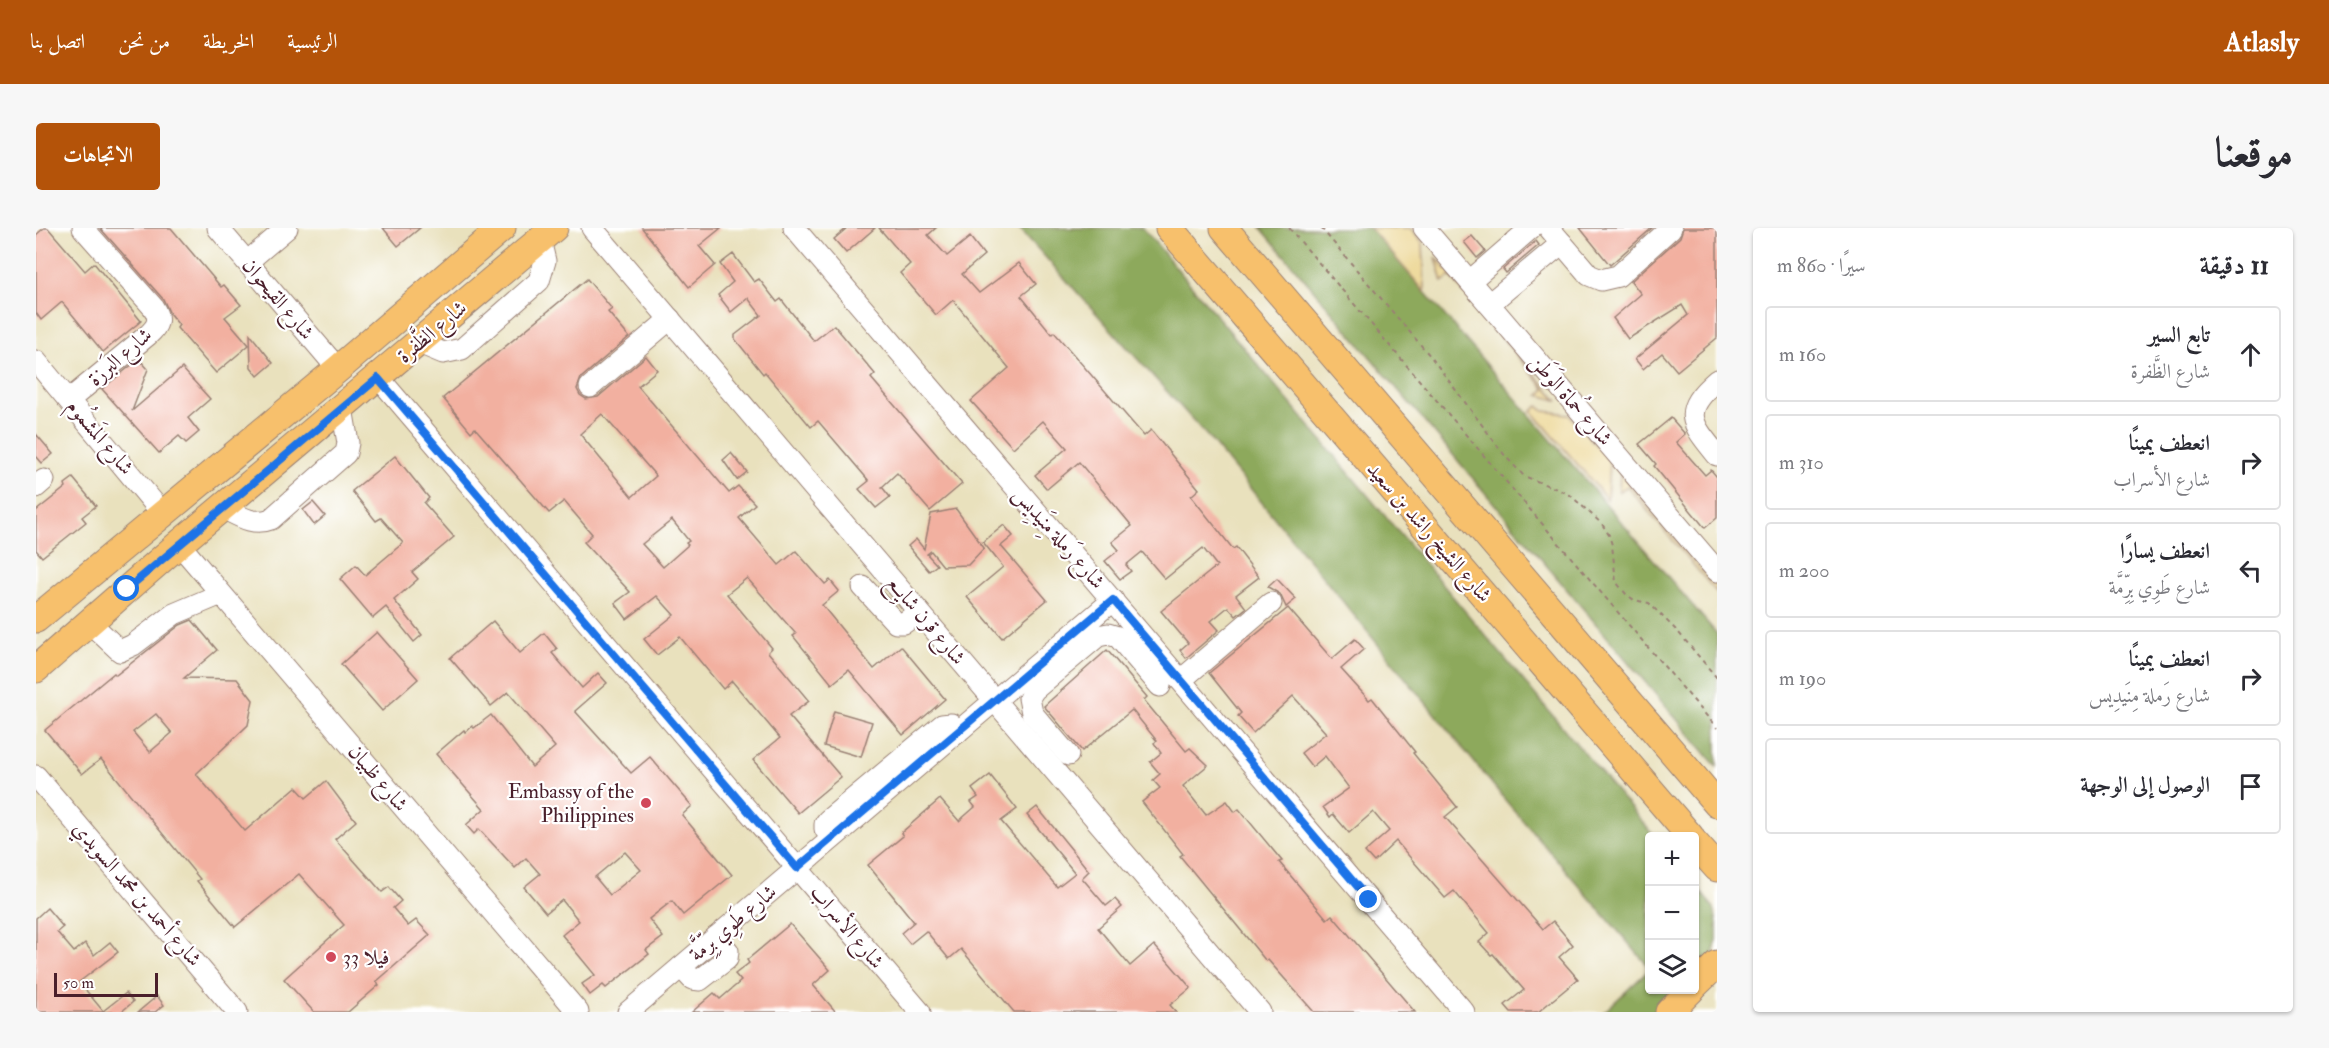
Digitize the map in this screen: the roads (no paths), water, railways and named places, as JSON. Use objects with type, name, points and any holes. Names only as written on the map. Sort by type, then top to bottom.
[{"type":"main road","name":"شارع الظَّفرة","points":[[36,619],[338,369],[502,228]]},
{"type":"main road","name":"شارع الشيخ راشد بن سعيد","points":[[1169,228],[1686,832]]},
{"type":"main road","name":"شارع الشيخ راشد بن سعيد","points":[[1224,228],[1717,804]]},
{"type":"main road","name":"شارع الظَّفرة","points":[[36,669],[178,544],[547,234]]},
{"type":"main road","points":[[293,406],[298,423],[315,430]]},
{"type":"main road","points":[[258,435],[272,447],[273,464]]},
{"type":"main road","points":[[1699,848],[1716,871]]},
{"type":"main road","points":[[1670,1012],[1706,973]]},
{"type":"street","name":"شارع البَرزة","points":[[69,400],[148,335],[158,322],[158,315],[153,307],[83,228]]},
{"type":"street","name":"شارع القيحوان","points":[[218,228],[338,369]]},
{"type":"street","points":[[247,262],[287,228]]},
{"type":"street","name":"شارع قرن شايِع","points":[[592,228],[1260,1012]]},
{"type":"street","name":"شارع رَملة مِنَيدِيس","points":[[794,228],[1464,1012]]},
{"type":"street","name":"شارع حُماة الوَطَن","points":[[1424,228],[1714,563]]},
{"type":"street","points":[[1470,281],[1531,228]]},
{"type":"street","points":[[1489,304],[1556,236],[1589,275],[1607,280],[1618,276],[1671,228]]},
{"type":"street","points":[[590,387],[670,319]]},
{"type":"street","name":"شارع المَشمُوم","points":[[36,361],[164,514]]},
{"type":"street","name":"شارع الأسراب","points":[[378,378],[920,1012]]},
{"type":"street","points":[[1717,380],[1697,399],[1693,412],[1695,427],[1717,455]]},
{"type":"street","points":[[223,508],[252,522],[271,519],[345,453],[348,443],[342,408]]},
{"type":"street","name":"شارع ظبيان","points":[[178,544],[578,1012]]},
{"type":"street","points":[[863,587],[893,621],[900,624],[919,612]]},
{"type":"street","points":[[90,622],[120,651],[134,645],[174,614],[221,594]]},
{"type":"street","points":[[885,611],[905,595]]},
{"type":"street","name":"شارع طَوِي بِرِّمَّة","points":[[628,1012],[994,700],[1061,656],[1113,600]]},
{"type":"street","points":[[1181,680],[1271,603]]},
{"type":"street","points":[[1068,755],[1032,713],[1029,703],[1034,690],[1061,656],[1098,636],[1113,634],[1122,640],[1160,686]]},
{"type":"street","name":"شارع أحمد بن محمد السويدي","points":[[36,776],[237,1012]]},
{"type":"place","name":"Embassy of the Philippines","points":[[646,803]]},
{"type":"place","name":"فيلا 33","points":[[331,957]]}]
